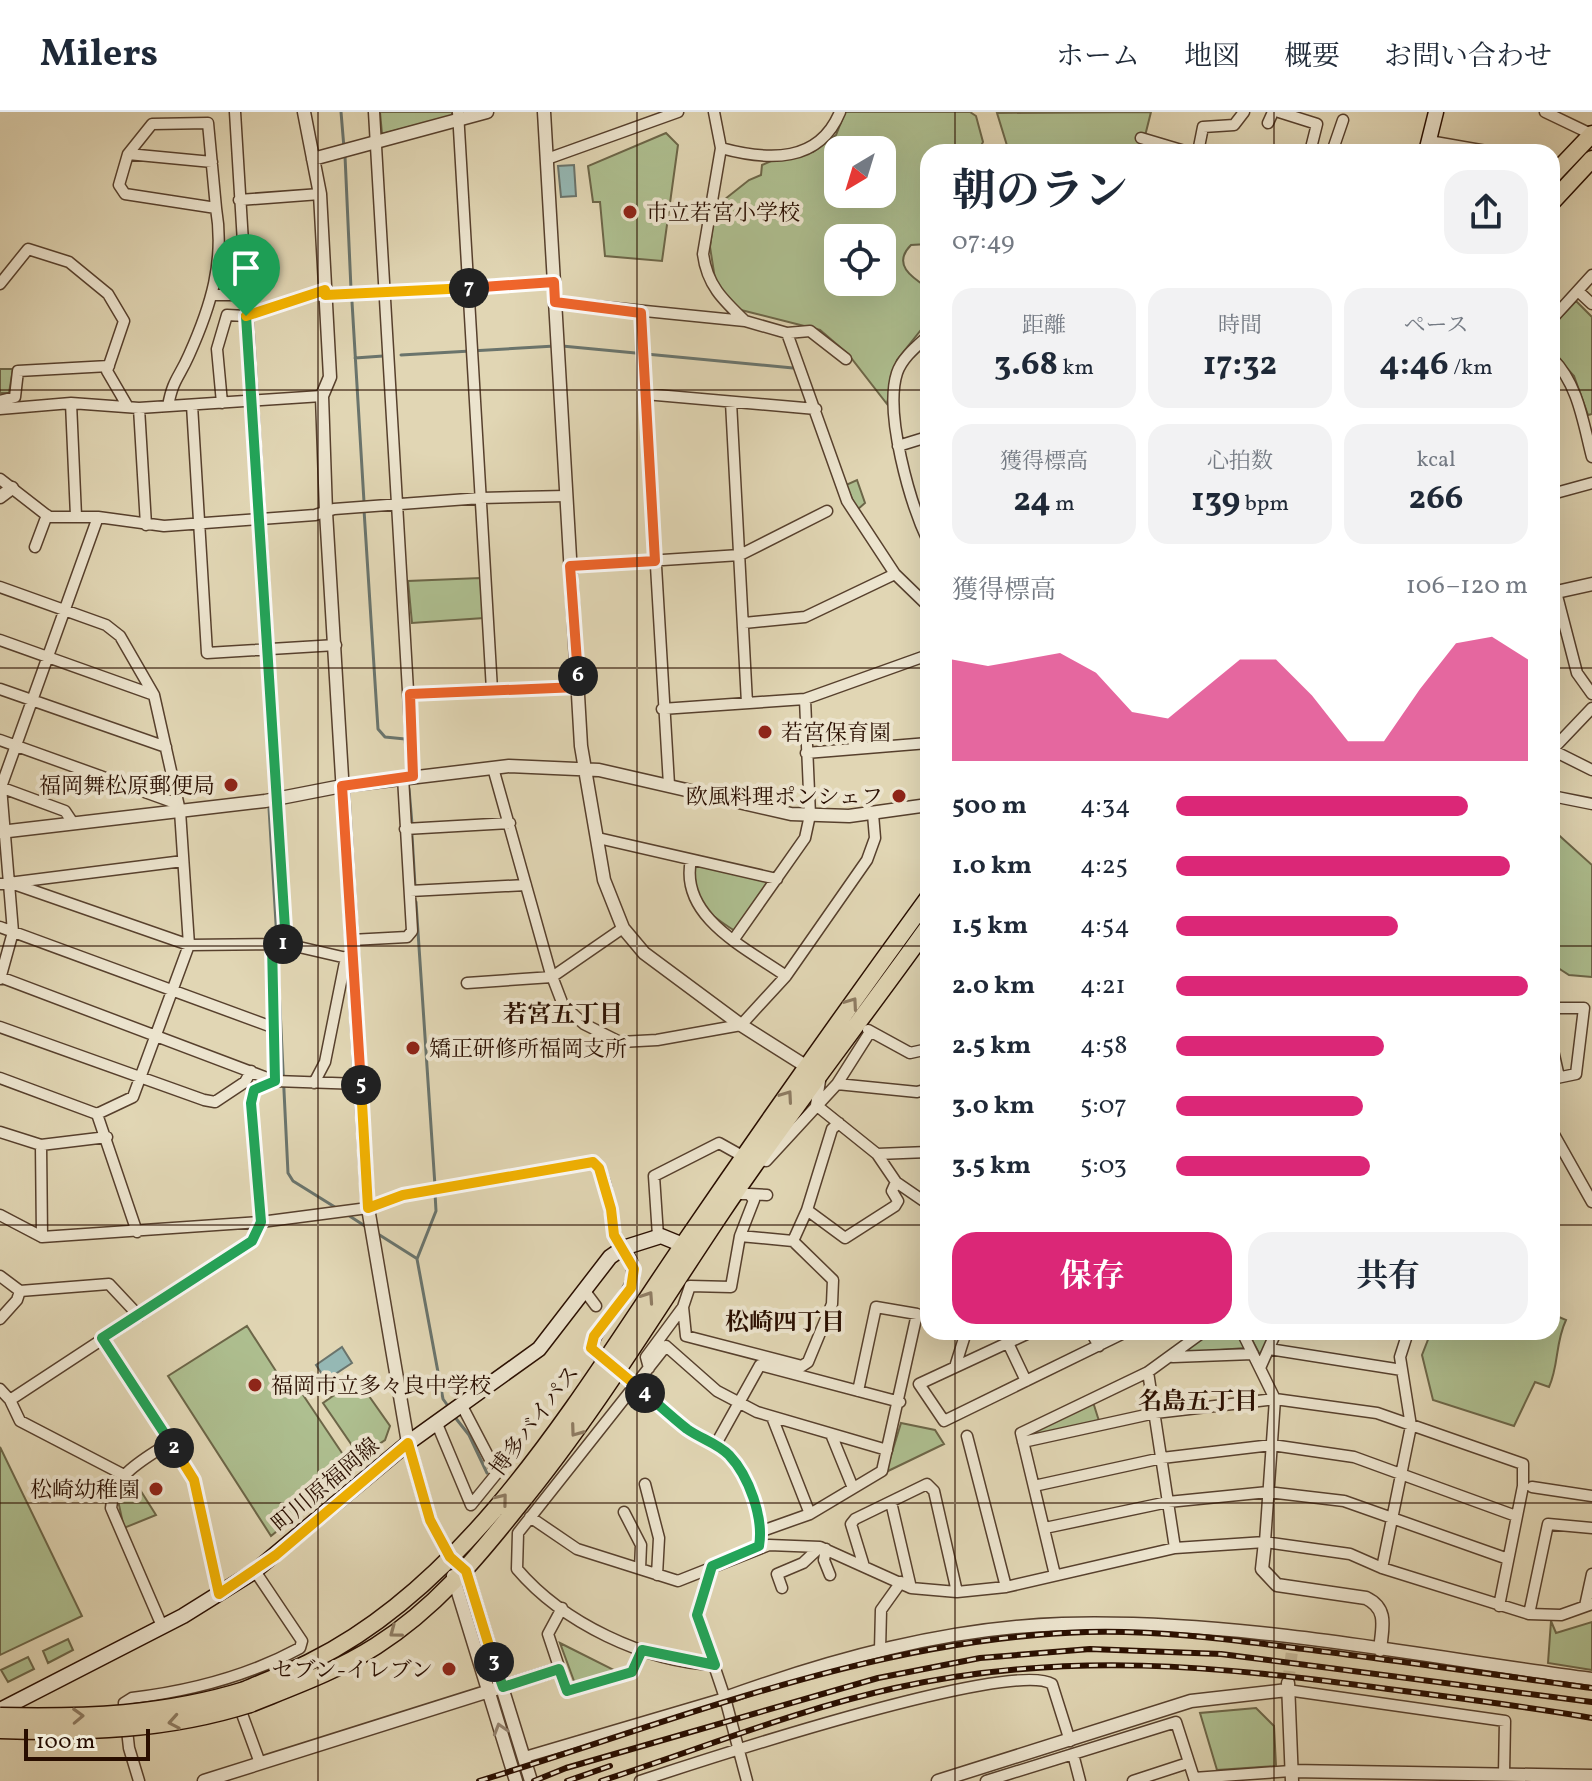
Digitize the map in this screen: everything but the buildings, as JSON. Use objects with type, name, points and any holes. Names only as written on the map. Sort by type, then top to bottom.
[{"type":"highway","points":[[1560,164],[1592,134]]},
{"type":"highway","points":[[1560,194],[1589,165]]},
{"type":"highway","name":"博多バイパス","points":[[0,1713],[135,1713],[248,1697],[318,1677],[376,1646],[460,1577],[563,1450],[619,1372],[822,1075],[920,911]]},
{"type":"highway","name":"博多バイパス","points":[[0,1730],[137,1728],[209,1716],[314,1661],[366,1627],[450,1557],[550,1439],[744,1157],[865,1028],[920,940]]},
{"type":"main road","points":[[1428,144],[1436,112]]},
{"type":"main road","points":[[658,1236],[667,1236],[683,1245]]},
{"type":"main road","name":"町川原福岡線","points":[[0,1713],[162,1626],[255,1571],[408,1443],[539,1349],[597,1270],[623,1248],[658,1236]]},
{"type":"street","points":[[235,112],[265,650],[286,944]]},
{"type":"street","points":[[304,112],[320,194],[330,377],[322,396],[326,512],[351,940],[325,1062],[314,1083]]},
{"type":"street","points":[[351,940],[407,937],[412,931],[405,829],[410,694],[374,112]]},
{"type":"street","points":[[313,159],[458,116],[487,112]]},
{"type":"street","points":[[544,112],[584,768],[604,880],[623,928],[644,953],[741,1025],[822,1075],[920,1091]]},
{"type":"street","points":[[547,159],[678,112]]},
{"type":"street","points":[[714,112],[721,148],[703,254],[705,268],[721,299],[745,321]]},
{"type":"street","points":[[721,148],[747,155],[811,150],[831,132],[840,112]]},
{"type":"street","points":[[1200,144],[1203,127],[1234,125],[1244,112]]},
{"type":"street","points":[[1545,112],[1592,134]]},
{"type":"street","points":[[458,116],[492,690]]},
{"type":"street","points":[[1273,116],[1317,124],[1312,144]]},
{"type":"street","points":[[168,406],[172,381],[185,363],[213,295],[221,241],[208,118],[152,124],[128,154],[119,185],[125,194],[216,208]]},
{"type":"street","points":[[1335,144],[1343,120]]},
{"type":"street","points":[[1141,138],[1161,144]]},
{"type":"street","points":[[128,154],[212,162]]},
{"type":"street","points":[[1560,168],[1589,165]]},
{"type":"street","points":[[239,200],[320,194]]},
{"type":"street","points":[[0,283],[28,249],[69,262],[108,294],[124,321],[107,371],[134,408],[146,525]]},
{"type":"street","points":[[1560,310],[1592,275]]},
{"type":"street","points":[[222,403],[217,349],[227,315],[246,316],[325,292],[385,292],[554,282]]},
{"type":"street","points":[[1578,291],[1592,304]]},
{"type":"street","points":[[213,295],[244,295]]},
{"type":"street","points":[[555,302],[745,321],[787,333],[810,331],[846,359]]},
{"type":"street","points":[[641,313],[662,709],[669,785]]},
{"type":"street","points":[[787,333],[847,501],[895,574],[920,598]]},
{"type":"street","points":[[920,345],[898,370],[893,391],[898,446],[920,516]]},
{"type":"street","points":[[0,401],[15,397],[18,371],[109,366]]},
{"type":"street","points":[[1560,366],[1567,373],[1588,422],[1592,457]]},
{"type":"street","points":[[645,394],[816,409]]},
{"type":"street","points":[[0,409],[71,403],[134,408],[322,396]]},
{"type":"street","points":[[731,402],[747,703]]},
{"type":"street","points":[[71,403],[76,516]]},
{"type":"street","points":[[192,405],[207,653],[336,645]]},
{"type":"street","points":[[898,446],[920,439]]},
{"type":"street","points":[[0,479],[47,515],[98,517],[146,525],[258,520],[481,498],[566,496]]},
{"type":"street","points":[[1560,492],[1592,483]]},
{"type":"street","points":[[0,497],[12,488]]},
{"type":"street","points":[[570,566],[740,555],[827,511]]},
{"type":"street","points":[[35,547],[47,515]]},
{"type":"street","points":[[98,517],[0,787],[6,884],[13,932],[0,978],[275,1081],[360,1084]]},
{"type":"street","points":[[744,623],[805,617],[895,574]]},
{"type":"street","points":[[1560,592],[1592,584]]},
{"type":"street","points":[[0,587],[106,625],[120,636],[154,695],[179,807],[189,945],[131,1099],[97,1114],[0,1078]]},
{"type":"street","points":[[1560,614],[1577,673],[1592,694]]},
{"type":"street","points":[[0,640],[154,695]]},
{"type":"street","points":[[662,709],[805,699],[920,658]]},
{"type":"street","points":[[410,694],[578,687]]},
{"type":"street","points":[[0,689],[166,747]]},
{"type":"street","points":[[734,939],[805,838],[810,815],[805,699]]},
{"type":"street","points":[[1560,742],[1592,708]]},
{"type":"street","points":[[0,740],[179,807]]},
{"type":"street","points":[[806,753],[920,744]]},
{"type":"street","points":[[1560,754],[1592,770]]},
{"type":"street","points":[[493,768],[552,977],[563,1005],[584,1024],[620,1042],[657,1040],[741,1025],[786,976],[867,860],[875,838],[873,814]]},
{"type":"street","points":[[2,832],[179,807],[265,801],[275,796],[408,776],[493,768],[584,768],[669,785],[754,807],[810,815],[873,814],[920,806]]},
{"type":"street","points":[[0,787],[65,811],[73,823]]},
{"type":"street","points":[[1560,798],[1592,804]]},
{"type":"street","points":[[405,829],[510,823]]},
{"type":"street","points":[[598,838],[777,879]]},
{"type":"street","points":[[691,860],[687,880],[691,896],[703,915],[786,976]]},
{"type":"street","points":[[6,884],[183,861]]},
{"type":"street","points":[[6,884],[189,945],[286,944],[349,958]]},
{"type":"street","points":[[410,891],[526,885]]},
{"type":"street","points":[[0,927],[272,1027]]},
{"type":"street","points":[[467,983],[552,977],[623,928]]},
{"type":"street","points":[[272,944],[275,1081]]},
{"type":"street","points":[[349,958],[368,1208],[408,1443],[430,1520],[460,1577],[503,1687],[531,1781]]},
{"type":"street","points":[[1560,1008],[1584,1008],[1576,1074],[1560,1077]]},
{"type":"street","points":[[0,1027],[215,1102],[245,1082],[251,1071]]},
{"type":"street","points":[[865,1028],[910,1053],[920,1051]]},
{"type":"street","points":[[766,1161],[816,1105],[822,1075]]},
{"type":"street","points":[[816,1105],[822,1075]]},
{"type":"street","points":[[10,1400],[252,1241],[261,1222],[251,1103],[254,1090],[275,1081]]},
{"type":"street","points":[[816,1105],[877,1154],[896,1182],[920,1198]]},
{"type":"street","points":[[97,1114],[137,1232]]},
{"type":"street","points":[[793,1241],[807,1210],[832,1129],[839,1123]]},
{"type":"street","points":[[0,1132],[41,1145],[107,1137]]},
{"type":"street","points":[[658,1236],[654,1176],[719,1143],[744,1157]]},
{"type":"street","points":[[41,1145],[42,1237]]},
{"type":"street","points":[[1560,1145],[1590,1198]]},
{"type":"street","points":[[877,1154],[920,1152]]},
{"type":"street","points":[[0,1215],[42,1237],[261,1222],[368,1208],[403,1195],[593,1162],[599,1168],[614,1220],[614,1235],[634,1269],[631,1288],[594,1336],[591,1348],[687,1429],[716,1444],[738,1467],[762,1531],[759,1546]]},
{"type":"street","points":[[807,1210],[845,1238],[895,1206],[898,1201],[892,1191],[896,1182]]},
{"type":"street","points":[[742,1194],[767,1195]]},
{"type":"street","points":[[649,1368],[646,1357],[683,1307],[690,1286],[731,1287],[740,1236],[754,1200],[742,1194]]},
{"type":"street","points":[[683,1307],[686,1336],[802,1366],[808,1362],[832,1304],[833,1280],[818,1261],[793,1241],[740,1236]]},
{"type":"street","points":[[0,1276],[20,1291],[109,1284],[139,1316]]},
{"type":"street","points":[[584,1290],[596,1306]]},
{"type":"street","points":[[0,1319],[17,1300],[20,1291]]},
{"type":"street","points":[[762,1531],[810,1514],[882,1471],[900,1402],[917,1314],[876,1307],[858,1391]]},
{"type":"street","points":[[102,1338],[194,1480],[219,1594]]},
{"type":"street","points":[[955,1367],[963,1340]]},
{"type":"street","points":[[919,1384],[1014,1340]]},
{"type":"street","points":[[1096,1340],[1099,1346]]},
{"type":"street","points":[[904,1378],[919,1384],[944,1421],[1111,1340]]},
{"type":"street","points":[[1055,1575],[1021,1433],[1148,1372],[1193,1340]]},
{"type":"street","points":[[1246,1340],[1275,1399],[1262,1569],[1277,1585],[1366,1598],[1376,1603],[1383,1617],[1380,1650]]},
{"type":"street","points":[[1260,1368],[1273,1340]]},
{"type":"street","points":[[1382,1568],[1411,1426],[1400,1357],[1405,1340]]},
{"type":"street","points":[[1008,1343],[1026,1381]]},
{"type":"street","points":[[715,1665],[642,1650],[601,1632],[532,1587],[517,1569],[518,1533],[666,1346],[717,1391],[738,1402],[772,1417],[887,1450]]},
{"type":"street","points":[[1269,1349],[1402,1370]]},
{"type":"street","points":[[1173,1357],[1253,1354]]},
{"type":"street","points":[[716,1444],[760,1365],[900,1402]]},
{"type":"street","points":[[1148,1372],[1175,1548]]},
{"type":"street","points":[[0,1389],[10,1400],[20,1421],[122,1474]]},
{"type":"street","points":[[1023,1442],[1155,1413],[1275,1399],[1377,1413],[1523,1464],[1523,1486],[1499,1606]]},
{"type":"street","points":[[437,1424],[471,1505],[497,1473],[462,1406]]},
{"type":"street","points":[[772,1417],[810,1514]]},
{"type":"street","points":[[831,1434],[853,1488]]},
{"type":"street","points":[[967,1436],[1006,1587]]},
{"type":"street","points":[[162,1626],[111,1508],[112,1494],[122,1474],[170,1442]]},
{"type":"street","points":[[1034,1486],[1162,1458],[1272,1445],[1354,1457],[1516,1516]]},
{"type":"street","points":[[645,1484],[659,1538],[657,1575]]},
{"type":"street","points":[[863,1563],[851,1524],[855,1519],[927,1484],[934,1491],[957,1592]]},
{"type":"street","points":[[1532,1487],[1592,1496]]},
{"type":"street","points":[[1045,1528],[1168,1502],[1268,1492],[1344,1501],[1508,1559]]},
{"type":"street","points":[[891,1502],[906,1585]]},
{"type":"street","points":[[624,1512],[641,1545],[640,1569]]},
{"type":"street","points":[[530,1517],[577,1549],[678,1581],[759,1546],[823,1548],[863,1563],[906,1585],[957,1592],[1006,1587],[1175,1548],[1265,1542],[1340,1552],[1499,1606],[1529,1614],[1561,1615],[1588,1605],[1592,1574]]},
{"type":"street","points":[[1529,1614],[1548,1524],[1592,1528]]},
{"type":"street","points":[[823,1548],[830,1575]]},
{"type":"street","points":[[782,1588],[777,1574],[803,1563],[823,1548]]},
{"type":"street","points":[[712,1566],[697,1615],[725,1698],[747,1781]]},
{"type":"street","points":[[139,1781],[129,1748],[124,1703],[132,1698],[230,1679],[300,1648],[302,1641],[255,1571]]},
{"type":"street","points":[[460,1577],[488,1692],[516,1781]]},
{"type":"street","points":[[880,1650],[881,1610],[906,1585]]},
{"type":"street","points":[[562,1608],[548,1634],[567,1691],[632,1672],[642,1650]]},
{"type":"street","points":[[525,1757],[725,1698],[802,1671],[880,1650],[998,1630],[1060,1624],[1160,1625],[1380,1650],[1592,1679]]},
{"type":"street","points":[[204,1781],[559,1669]]},
{"type":"street","points":[[230,1679],[260,1763]]},
{"type":"street","points":[[640,1781],[885,1705],[977,1687],[1041,1680],[1052,1684],[1070,1741]]},
{"type":"street","points":[[1287,1687],[1292,1776]]},
{"type":"street","points":[[938,1781],[1191,1701],[1287,1687],[1505,1721],[1504,1774]]},
{"type":"street","points":[[986,1781],[1176,1722],[1194,1780],[1292,1776],[1592,1776]]},
{"type":"street","points":[[1073,1754],[1080,1781]]},
{"type":"street","points":[[1133,1781],[1188,1763]]},
{"type":"green space","points":[[380,112],[452,112],[452,116],[382,134]]},
{"type":"green space","points":[[845,112],[970,112],[976,116],[982,144],[920,144],[920,244],[911,245],[903,258],[906,270],[920,282],[920,331],[897,360],[887,404],[848,354],[820,330],[741,310],[715,279],[710,247],[715,207],[749,180],[761,175],[762,165],[780,157],[813,152],[824,144],[824,208],[896,208],[896,136],[835,136]]},
{"type":"green space","points":[[1151,112],[1143,144],[1007,144],[997,113]]},
{"type":"green space","points":[[666,133],[678,145],[662,261],[605,256],[600,202],[593,202],[588,166]]},
{"type":"green space","points":[[1576,301],[1592,317],[1592,414],[1588,415],[1574,376],[1560,361],[1560,318]]},
{"type":"green space","points":[[0,369],[13,369],[9,393],[0,393]]},
{"type":"green space","points":[[857,480],[865,503],[857,510],[846,485]]},
{"type":"green space","points":[[480,578],[484,618],[412,623],[408,581]]},
{"type":"green space","points":[[1560,836],[1592,865],[1592,977],[1569,975],[1560,969]]},
{"type":"green space","points":[[696,864],[768,880],[770,884],[735,931],[708,912],[697,896],[694,887]]},
{"type":"green space","points":[[1560,1317],[1566,1320],[1560,1337]]},
{"type":"green space","points":[[247,1326],[281,1379],[289,1374],[350,1465],[329,1480],[328,1489],[271,1536],[168,1376]]},
{"type":"green space","points":[[1197,1340],[1241,1340],[1245,1348],[1182,1353]]},
{"type":"green space","points":[[1252,1340],[1268,1340],[1260,1355]]},
{"type":"green space","points":[[1428,1340],[1559,1340],[1549,1387],[1535,1382],[1514,1426],[1433,1400],[1422,1355]]},
{"type":"green space","points":[[357,1379],[390,1426],[385,1440],[360,1457],[323,1403]]},
{"type":"green space","points":[[1093,1402],[1099,1421],[1031,1437],[1029,1432]]},
{"type":"green space","points":[[901,1423],[935,1430],[944,1444],[886,1472]]},
{"type":"green space","points":[[0,1447],[82,1616],[0,1655]]},
{"type":"green space","points":[[132,1477],[156,1515],[124,1528],[117,1496],[125,1481]]},
{"type":"green space","points":[[1551,1621],[1556,1633],[1592,1622],[1592,1670],[1548,1663]]},
{"type":"green space","points":[[68,1639],[73,1650],[48,1663],[43,1651]]},
{"type":"green space","points":[[560,1643],[614,1670],[579,1683],[574,1681]]},
{"type":"green space","points":[[28,1657],[34,1669],[8,1682],[1,1670]]},
{"type":"green space","points":[[1256,1708],[1274,1726],[1276,1766],[1217,1770],[1200,1713]]},
{"type":"water","points":[[574,165],[576,196],[561,197],[558,166]]},
{"type":"water","points":[[342,1347],[352,1363],[326,1380],[316,1365]]},
{"type":"waterway","points":[[341,112],[344,148]]},
{"type":"waterway","points":[[345,156],[351,289]]},
{"type":"waterway","points":[[352,302],[364,502]]},
{"type":"waterway","points":[[401,355],[555,346]]},
{"type":"waterway","points":[[562,346],[793,368]]},
{"type":"waterway","points":[[355,358],[383,356]]},
{"type":"waterway","points":[[364,510],[378,729],[385,737],[405,739],[407,760]]},
{"type":"waterway","points":[[409,789],[412,824]]},
{"type":"waterway","points":[[269,808],[277,940]]},
{"type":"waterway","points":[[412,835],[415,886]]},
{"type":"waterway","points":[[416,902],[435,1186]]},
{"type":"waterway","points":[[277,947],[288,1173],[293,1181],[338,1209]]},
{"type":"waterway","points":[[435,1193],[436,1211],[417,1259],[443,1399],[448,1406]]},
{"type":"waterway","points":[[348,1215],[368,1228]]},
{"type":"waterway","points":[[378,1234],[416,1258]]},
{"type":"waterway","points":[[454,1416],[469,1435],[487,1473]]},
{"type":"tunnel","points":[[1288,1683],[1293,1643]]},
{"type":"railway","points":[[479,1781],[779,1686],[931,1649],[1009,1638],[1087,1632],[1196,1636],[1592,1688]]},
{"type":"railway","points":[[534,1781],[566,1768],[878,1678],[980,1658],[1090,1649],[1221,1654],[1592,1702]]},
{"type":"railway","points":[[601,1781],[858,1697],[959,1676],[1021,1669],[1142,1666],[1263,1674],[1592,1718]]},
{"type":"railway","points":[[567,1781],[610,1766]]},
{"type":"place","name":"市立若宮小学校","points":[[630,212]]},
{"type":"place","name":"若宮保育園","points":[[765,732]]},
{"type":"place","name":"福岡舞松原郵便局","points":[[231,785]]},
{"type":"place","name":"欧風料理ポンシェフ","points":[[899,796]]},
{"type":"place","name":"矯正研修所福岡支所","points":[[413,1048]]},
{"type":"place","name":"福岡市立多々良中学校","points":[[255,1385]]},
{"type":"place","name":"松崎幼稚園","points":[[156,1489]]},
{"type":"place","name":"セブン-イレブン","points":[[449,1669]]},
{"type":"district","name":"若宮五丁目","points":[[563,1014]]},
{"type":"district","name":"松崎四丁目","points":[[785,1322]]},
{"type":"district","name":"名島五丁目","points":[[1198,1401]]},
{"type":"route","points":[[554,282],[555,302],[641,313],[655,561],[570,566],[578,687],[410,694],[413,776],[342,786],[352,972],[368,1208],[403,1195],[593,1162],[599,1168],[614,1220],[614,1235],[634,1269],[631,1288],[594,1336],[591,1348],[687,1429],[728,1454],[738,1467],[755,1504],[762,1531],[759,1546],[712,1566],[697,1615],[715,1665],[642,1650],[632,1672],[567,1691],[559,1669],[503,1687],[466,1571],[450,1557],[430,1520],[408,1443],[276,1555],[219,1594],[194,1480],[102,1338],[252,1241],[261,1222],[251,1103],[254,1090],[275,1081],[272,944],[286,944],[246,316],[325,290],[325,295],[554,282]]}]
